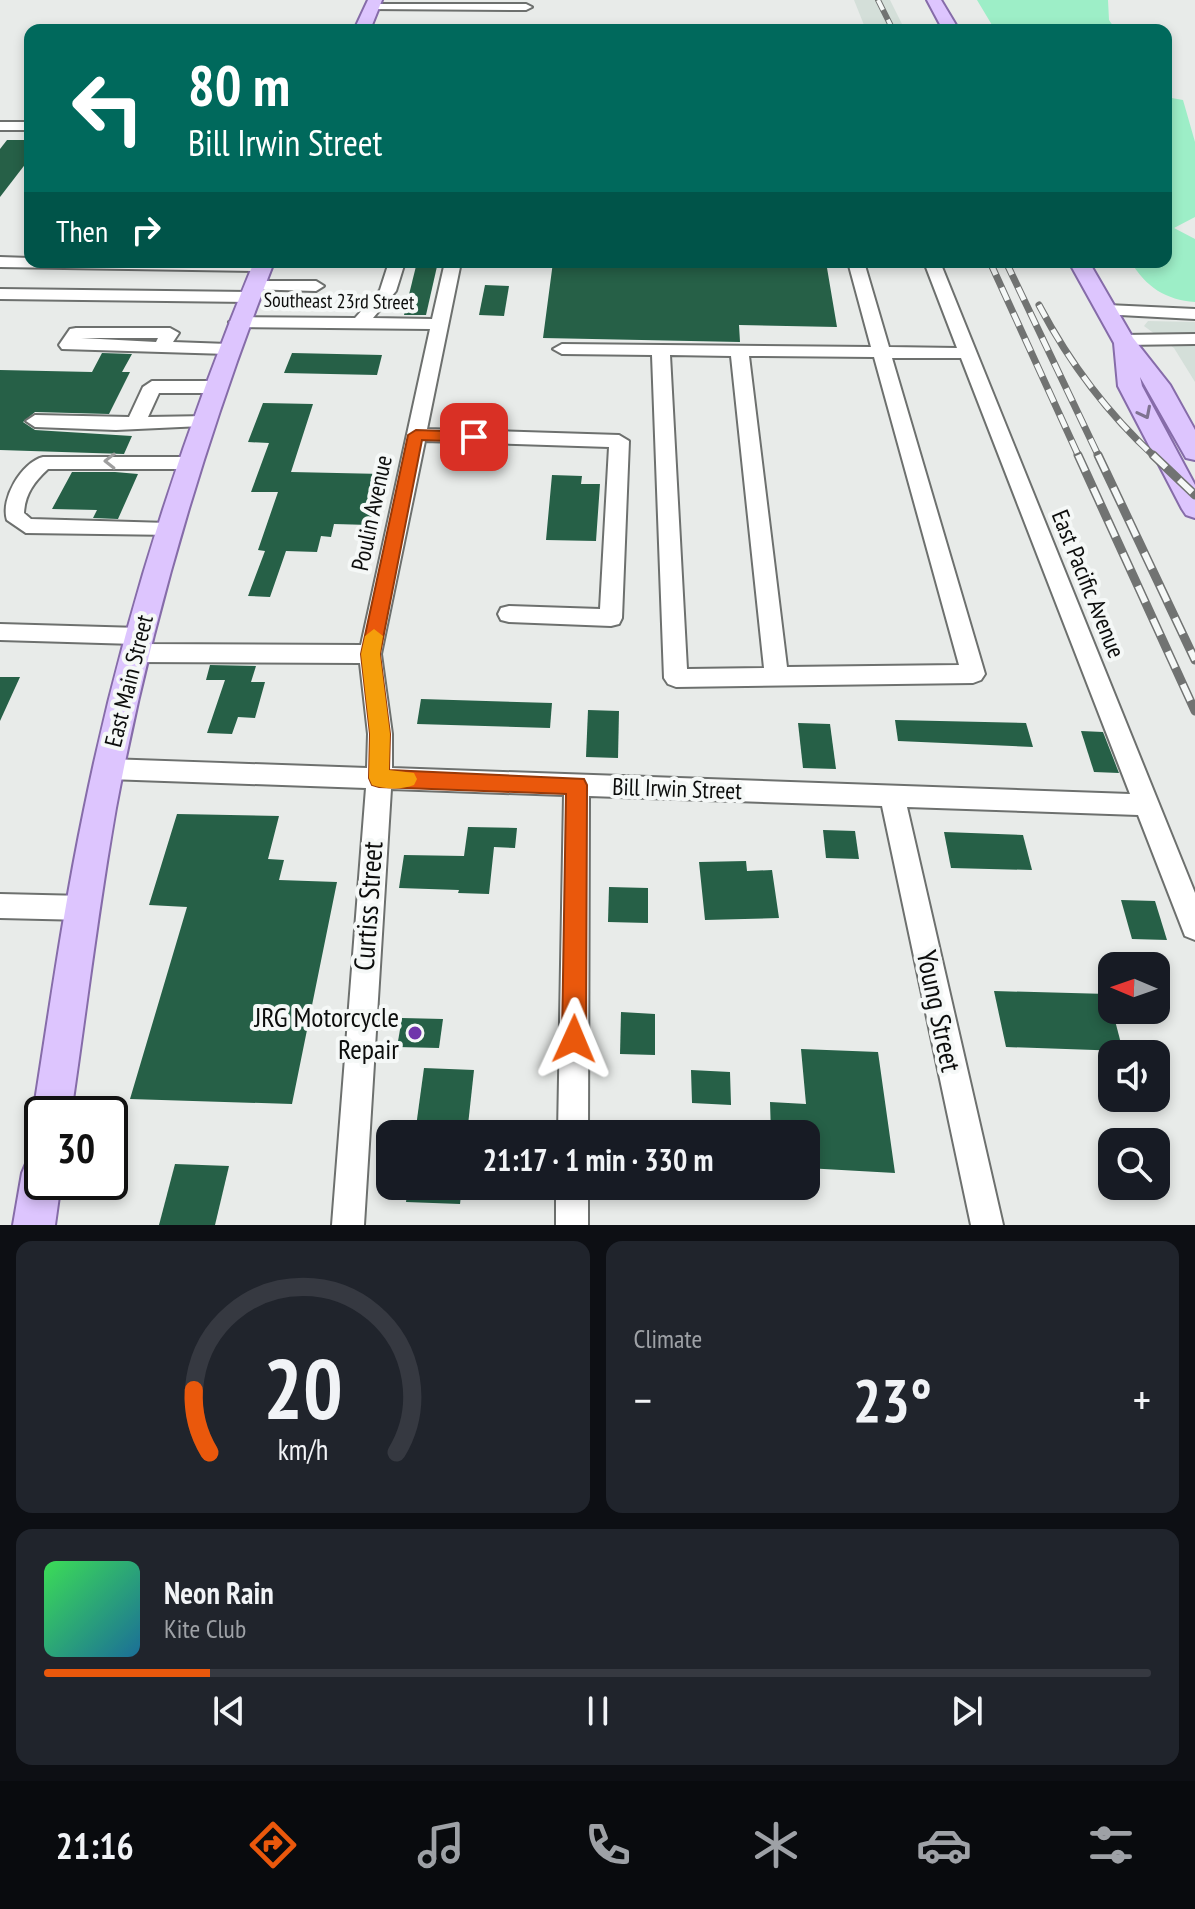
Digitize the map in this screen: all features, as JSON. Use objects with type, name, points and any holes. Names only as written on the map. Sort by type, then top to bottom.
[{"type":"main road","points":[[934,0],[948,24]]},
{"type":"main road","points":[[364,24],[373,3]]},
{"type":"main road","points":[[1082,268],[1123,340],[1158,385],[1195,452]]},
{"type":"main road","name":"East Main Street","points":[[55,1096],[108,769],[137,644],[202,420],[250,297]]},
{"type":"main road","points":[[1123,340],[1130,386],[1195,509]]},
{"type":"main road","points":[[34,1225],[38,1200]]},
{"type":"street","points":[[373,3],[526,7]]},
{"type":"street","points":[[0,126],[24,126]]},
{"type":"street","points":[[0,262],[24,265]]},
{"type":"street","points":[[43,268],[250,297]]},
{"type":"street","points":[[359,324],[388,291],[395,268]]},
{"type":"street","name":"Poulin Avenue","points":[[379,778],[380,734],[370,654],[452,268]]},
{"type":"street","points":[[661,349],[676,678],[973,674],[858,268]]},
{"type":"street","name":"East Pacific Avenue","points":[[934,268],[1195,927]]},
{"type":"street","points":[[0,294],[250,297],[316,286]]},
{"type":"street","points":[[162,347],[170,333],[76,333],[68,345],[162,347],[250,297]]},
{"type":"street","name":"Southeast 23rd Street","points":[[250,297],[359,324],[439,324]]},
{"type":"street","points":[[1107,310],[1195,314]]},
{"type":"street","points":[[1123,340],[1195,339]]},
{"type":"street","points":[[562,349],[968,353]]},
{"type":"street","points":[[739,350],[777,677]]},
{"type":"street","points":[[136,423],[152,387],[214,387]]},
{"type":"street","points":[[35,421],[136,423],[202,420]]},
{"type":"street","points":[[416,435],[619,441],[611,618],[509,614]]},
{"type":"street","points":[[168,530],[26,526],[14,515],[13,507],[32,471],[43,463],[188,463]]},
{"type":"street","points":[[0,632],[137,644],[370,654]]},
{"type":"street","name":"Bill Irwin Street","points":[[108,769],[1149,805]]},
{"type":"street","name":"Curtiss Street","points":[[348,1225],[379,778]]},
{"type":"street","points":[[573,1120],[577,785]]},
{"type":"street","name":"Young Street","points":[[892,796],[987,1225]]},
{"type":"street","points":[[0,906],[85,908]]},
{"type":"street","points":[[572,1200],[572,1225]]},
{"type":"shaded area","points":[[854,0],[890,0],[902,24],[864,24]]},
{"type":"shaded area","points":[[1148,321],[1195,322],[1195,382],[1174,348],[1144,326]]},
{"type":"green space","points":[[977,0],[1108,0],[1112,24],[991,24]]},
{"type":"green space","points":[[1172,98],[1183,100],[1195,142],[1195,217],[1174,228],[1195,239],[1195,302],[1166,295],[1143,279],[1135,268],[1172,268]]},
{"type":"building","points":[[7,140],[24,140],[24,166],[0,197],[0,149]]},
{"type":"building","points":[[416,268],[437,268],[426,315],[404,315]]},
{"type":"building","points":[[552,268],[827,268],[837,327],[739,325],[740,342],[543,338]]},
{"type":"building","points":[[485,285],[509,286],[504,316],[479,315]]},
{"type":"building","points":[[102,353],[132,354],[122,372],[130,372],[109,414],[35,412],[23,422],[35,430],[132,436],[124,454],[0,450],[0,370],[92,372]]},
{"type":"building","points":[[292,353],[382,355],[377,375],[284,373]]},
{"type":"building","points":[[263,403],[313,404],[291,472],[383,474],[370,525],[334,524],[331,537],[321,536],[317,552],[286,551],[270,597],[248,596],[265,551],[258,550],[278,492],[251,492],[269,443],[248,442]]},
{"type":"building","points":[[72,472],[138,474],[118,519],[93,518],[97,510],[52,509]]},
{"type":"building","points":[[552,475],[582,476],[581,484],[600,484],[596,541],[546,540]]},
{"type":"building","points":[[210,665],[256,666],[251,682],[265,682],[255,718],[238,717],[232,734],[207,733],[225,680],[206,680]]},
{"type":"building","points":[[0,677],[20,677],[0,721]]},
{"type":"building","points":[[421,699],[552,703],[550,728],[417,724]]},
{"type":"building","points":[[588,710],[619,711],[618,758],[586,757]]},
{"type":"building","points":[[895,720],[1026,723],[1033,747],[898,741]]},
{"type":"building","points":[[798,723],[830,724],[836,769],[803,768]]},
{"type":"building","points":[[1081,731],[1103,732],[1119,773],[1094,772]]},
{"type":"building","points":[[177,814],[279,816],[268,859],[284,860],[279,880],[337,882],[292,1104],[130,1099],[187,907],[149,905]]},
{"type":"building","points":[[468,827],[517,828],[515,848],[494,847],[489,894],[399,888],[404,855],[464,856]]},
{"type":"building","points":[[823,830],[855,831],[859,859],[826,858]]},
{"type":"building","points":[[944,832],[1023,835],[1032,870],[951,868]]},
{"type":"building","points":[[746,861],[747,871],[772,870],[779,918],[705,920],[699,862]]},
{"type":"building","points":[[609,887],[648,888],[648,923],[608,922]]},
{"type":"building","points":[[1121,900],[1155,901],[1167,940],[1132,939]]},
{"type":"building","points":[[994,991],[1098,994],[1098,1024],[1116,1024],[1120,1040],[1098,1040],[1098,1050],[1006,1047]]},
{"type":"building","points":[[621,1012],[655,1014],[655,1055],[620,1054]]},
{"type":"building","points":[[402,1018],[443,1019],[439,1048],[397,1047]]},
{"type":"building","points":[[801,1049],[878,1052],[895,1173],[820,1169],[820,1120],[771,1120],[770,1102],[806,1104]]},
{"type":"building","points":[[424,1068],[474,1070],[469,1120],[417,1120]]},
{"type":"building","points":[[691,1070],[730,1072],[731,1105],[692,1103]]},
{"type":"building","points":[[175,1164],[229,1166],[215,1225],[159,1225]]},
{"type":"building","points":[[406,1200],[460,1200],[460,1204]]},
{"type":"railway","points":[[878,0],[890,24]]},
{"type":"railway","points":[[993,268],[1079,457]]},
{"type":"railway","points":[[1009,268],[1099,457]]},
{"type":"railway","points":[[1039,305],[1063,347],[1091,386],[1121,423],[1153,455]]},
{"type":"railway","points":[[1078,455],[1195,711]]},
{"type":"railway","points":[[1098,455],[1195,660]]},
{"type":"railway","points":[[1153,455],[1195,495]]},
{"type":"slow traffic","points":[[374,636],[370,654],[380,734],[379,778],[407,779]]},
{"type":"place","name":"JRG Motorcycle Repair","points":[[415,1033]]},
{"type":"route","points":[[474,437],[416,435],[370,654],[380,734],[379,778],[577,785],[574,1039]]}]
